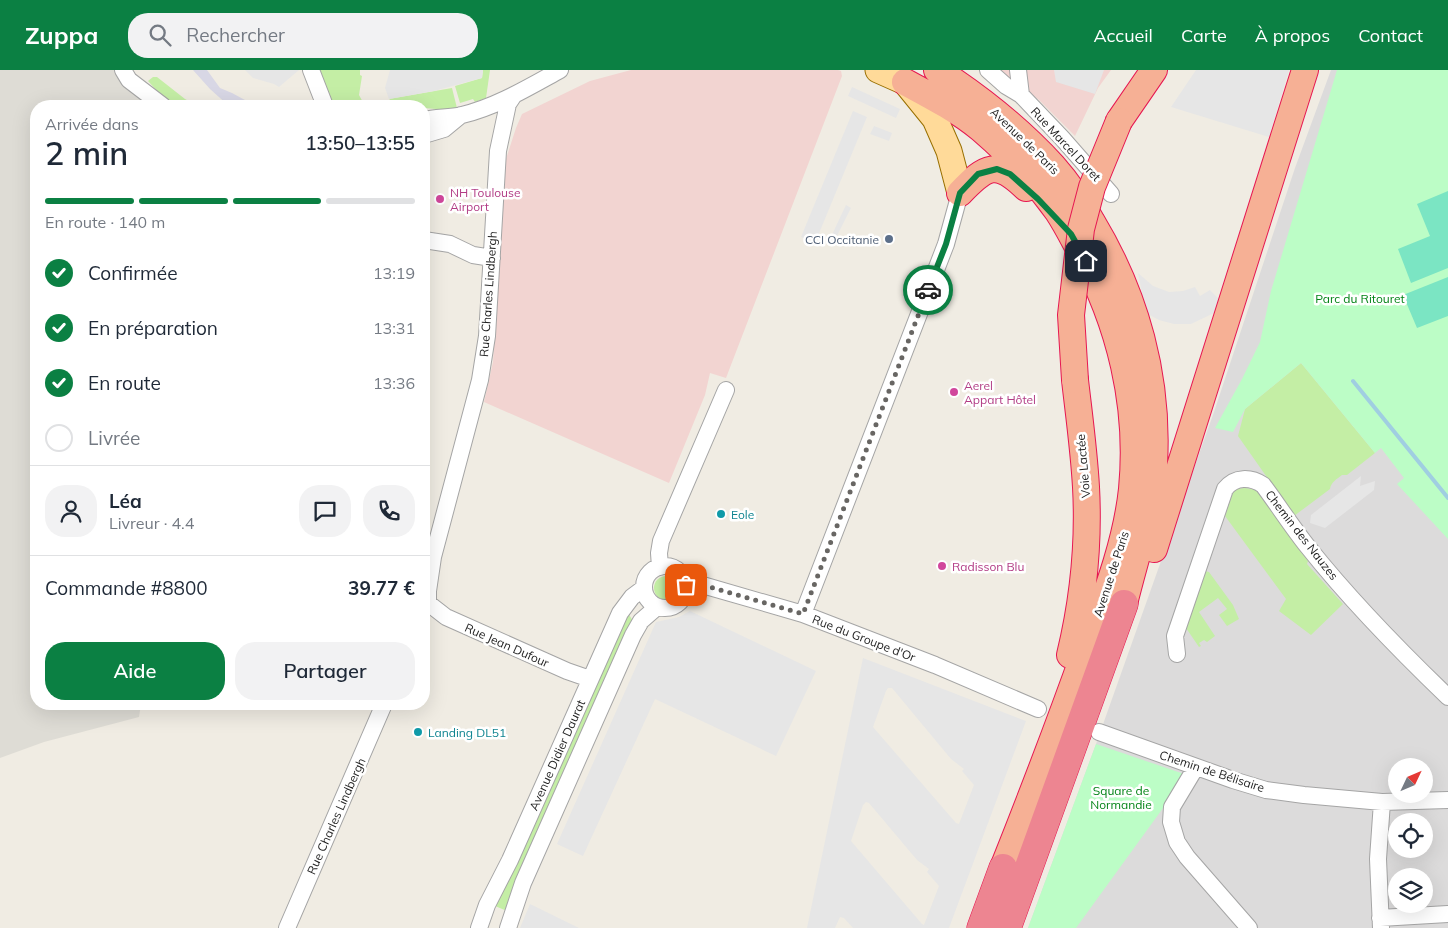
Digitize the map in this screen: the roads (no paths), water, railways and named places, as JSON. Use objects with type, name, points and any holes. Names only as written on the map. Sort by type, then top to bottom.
[{"type":"highway","name":"Avenue de Paris","points":[[937,70],[990,107],[1054,166],[1080,201],[1106,245],[1127,292],[1140,331],[1149,371],[1154,415],[1154,465],[1147,513],[1124,604]]},
{"type":"highway","name":"Voie Lactée","points":[[1003,868],[1003,840],[1070,653],[1079,608],[1085,556],[1086,504],[1071,315],[1081,228],[1092,186],[1119,121],[1154,70]]},
{"type":"highway","points":[[1007,928],[1124,604],[1138,582],[1154,548],[1304,70]]},
{"type":"highway","name":"Avenue de Paris","points":[[905,82],[957,111],[980,128],[1024,170],[1059,213],[1094,275],[1115,332],[1128,385],[1133,429],[1132,490],[1126,527],[1115,568],[1088,644],[1042,770],[1003,868]]},
{"type":"highway","points":[[960,193],[978,174],[997,169],[1010,174],[1020,182],[1071,234]]},
{"type":"highway","points":[[981,928],[1003,868]]},
{"type":"main road","name":"Avenue de Paris","points":[[878,70],[905,82]]},
{"type":"main road","points":[[905,82],[935,119],[949,151],[960,193]]},
{"type":"street","points":[[123,70],[129,80],[155,100]]},
{"type":"street","points":[[134,70],[158,100]]},
{"type":"street","points":[[311,70],[323,100]]},
{"type":"street","points":[[430,119],[461,115],[514,94],[560,70]]},
{"type":"street","name":"Rue Marcel Doret","points":[[988,70],[1021,96],[1093,172],[1110,194]]},
{"type":"street","name":"Rue Marcel Doret","points":[[1018,70],[1021,96]]},
{"type":"street","name":"Rue Charles Lindbergh","points":[[430,578],[433,558],[480,380],[487,336],[498,151],[508,104],[514,94]]},
{"type":"street","points":[[430,133],[444,129],[461,115]]},
{"type":"street","points":[[803,614],[946,244],[960,193]]},
{"type":"street","points":[[430,241],[450,244],[473,255],[492,258]]},
{"type":"street","points":[[660,567],[660,541],[726,390]]},
{"type":"street","name":"Chemin des Nauzes","points":[[1177,654],[1175,636],[1225,489],[1230,482],[1235,480],[1255,480],[1263,485],[1308,546],[1372,621],[1402,654],[1448,697]]},
{"type":"street","points":[[660,567],[669,567],[677,570],[683,577],[686,585],[684,597],[675,606],[663,608],[657,607],[648,599],[644,588],[647,577],[651,572],[660,567]]},
{"type":"street","name":"Rue du Groupe d'Or","points":[[686,585],[699,584],[803,614],[935,665],[1038,708]]},
{"type":"street","name":"Avenue Didier Daurat","points":[[479,928],[487,905],[510,860],[620,613],[632,597],[644,588]]},
{"type":"street","name":"Rue Jean Dufour","points":[[430,607],[446,617],[567,671],[590,679]]},
{"type":"street","name":"Avenue Didier Daurat","points":[[508,928],[523,882],[633,635],[641,621],[657,607]]},
{"type":"street","name":"Rue Charles Lindbergh","points":[[287,928],[381,710]]},
{"type":"street","name":"Chemin de Bélisaire","points":[[1099,732],[1266,790],[1382,802],[1448,800]]},
{"type":"street","points":[[1196,767],[1172,806],[1171,822],[1177,842],[1249,928]]},
{"type":"street","points":[[1382,802],[1378,859],[1380,923],[1448,914]]},
{"type":"waterway","points":[[1353,381],[1448,498]]},
{"type":"place","name":"NH Toulouse Airport","points":[[440,199]]},
{"type":"place","name":"CCI Occitanie","points":[[889,239]]},
{"type":"place","name":"Aerel Appart Hôtel","points":[[954,392]]},
{"type":"place","name":"Eole","points":[[721,514]]},
{"type":"place","name":"Radisson Blu","points":[[942,566]]},
{"type":"place","name":"Landing DL51","points":[[418,732]]},
{"type":"park label","name":"Parc du Ritouret","points":[[1360,298]]},
{"type":"park label","name":"Square de Normandie","points":[[1121,797]]}]
